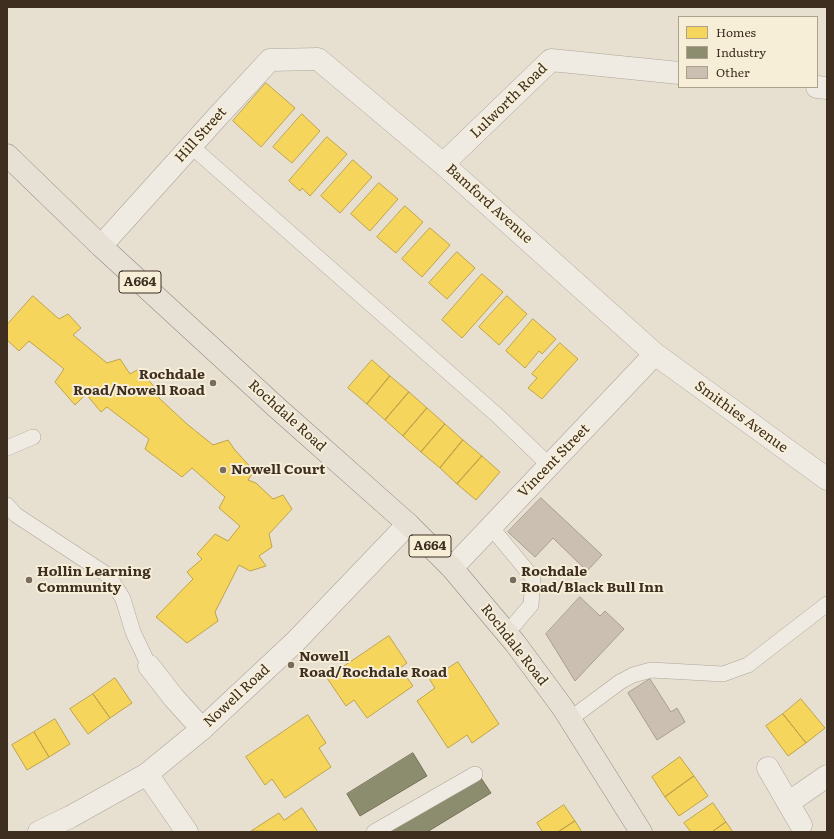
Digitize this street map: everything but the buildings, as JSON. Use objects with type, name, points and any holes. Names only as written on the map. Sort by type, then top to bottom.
[{"type":"main road","name":"Rochdale Road","points":[[7,155],[101,246],[275,406],[408,524],[452,568],[507,633],[563,708],[641,832]]},
{"type":"street","name":"Hill Street","points":[[101,246],[270,60],[318,59]]},
{"type":"street","name":"Bamford Avenue","points":[[318,59],[443,164],[655,354]]},
{"type":"street","name":"Lulworth Road","points":[[443,164],[552,60],[678,73]]},
{"type":"street","name":"Vincent Street","points":[[452,568],[655,354]]},
{"type":"street","name":"Smithies Avenue","points":[[655,354],[827,479]]},
{"type":"street","name":"Nowell Road","points":[[39,832],[70,817],[147,774],[202,729],[295,642],[408,524]]},
{"type":"street","points":[[149,666],[174,698],[202,729]]},
{"type":"street","points":[[768,768],[801,824]]},
{"type":"street","points":[[147,774],[187,832]]},
{"type":"street","points":[[788,803],[827,776]]},
{"type":"lane","points":[[191,146],[498,416],[549,465]]},
{"type":"lane","points":[[7,448],[34,437]]},
{"type":"lane","points":[[7,506],[16,515],[109,576],[123,599],[133,632],[149,666]]},
{"type":"lane","points":[[491,527],[533,578],[531,604],[507,633]]},
{"type":"lane","points":[[570,719],[633,674],[651,670],[723,674],[748,664],[827,604]]},
{"type":"lane","points":[[374,832],[475,774]]},
{"type":"place","name":"Rochdale Road/Nowell Road","points":[[213,383]]},
{"type":"place","name":"Nowell Court","points":[[223,470]]},
{"type":"place","name":"Hollin Learning Community","points":[[29,580]]},
{"type":"place","name":"Rochdale Road/Black Bull Inn","points":[[513,580]]},
{"type":"place","name":"Nowell Road/Rochdale Road","points":[[291,665]]}]
